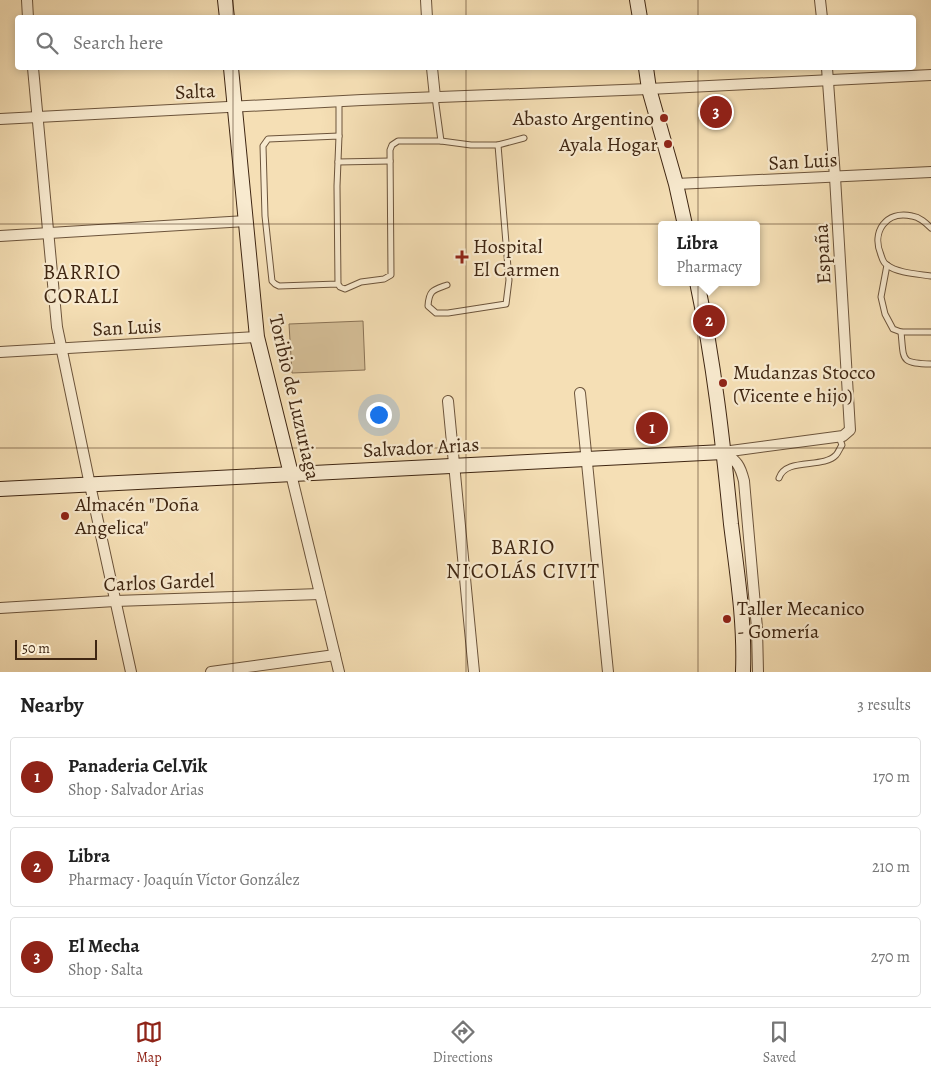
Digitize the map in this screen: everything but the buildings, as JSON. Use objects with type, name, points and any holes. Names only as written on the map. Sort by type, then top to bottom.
[{"type":"street","points":[[27,0],[28,15]]},
{"type":"street","points":[[225,0],[227,15]]},
{"type":"street","points":[[426,0],[428,15]]},
{"type":"street","points":[[638,0],[640,15]]},
{"type":"street","points":[[820,0],[822,15]]},
{"type":"street","points":[[33,70],[57,328],[131,672]]},
{"type":"street","name":"Toribio de Luzuriaga","points":[[231,70],[257,337],[339,672]]},
{"type":"street","points":[[432,70],[435,97]]},
{"type":"street","points":[[646,70],[649,89],[676,184],[684,221]]},
{"type":"street","name":"España","points":[[827,70],[850,430],[841,436]]},
{"type":"street","name":"Salta","points":[[0,119],[931,75]]},
{"type":"street","name":"San Luis","points":[[676,184],[931,172]]},
{"type":"street","points":[[0,236],[246,221]]},
{"type":"street","points":[[698,286],[712,360],[723,452],[741,608],[743,672]]},
{"type":"street","name":"San Luis","points":[[0,352],[257,337]]},
{"type":"street","points":[[580,393],[608,672]]},
{"type":"street","points":[[448,402],[474,672]]},
{"type":"street","name":"Salvador Arias","points":[[0,489],[723,452],[841,436]]},
{"type":"street","points":[[723,452],[734,459],[739,465],[744,481],[757,628],[758,672]]},
{"type":"street","name":"Carlos Gardel","points":[[0,608],[115,601],[320,594]]},
{"type":"street","points":[[211,672],[335,655]]},
{"type":"lane","points":[[435,97],[440,141]]},
{"type":"lane","points":[[338,284],[339,102]]},
{"type":"lane","points":[[339,136],[268,139],[264,142],[265,216],[272,281],[279,286],[338,284],[345,289],[361,282],[384,280],[391,274],[390,150],[392,145],[398,141],[440,141],[471,145],[498,145],[524,138]]},
{"type":"lane","points":[[448,285],[433,290],[429,296],[428,306],[436,313],[448,313],[506,304],[509,280],[498,145]]},
{"type":"lane","points":[[338,162],[390,161]]},
{"type":"lane","points":[[931,228],[924,221],[913,216],[895,215],[884,222],[878,231],[878,247],[887,265],[905,272],[931,276]]},
{"type":"lane","points":[[887,265],[881,297],[885,314],[893,329],[901,332],[931,332]]},
{"type":"lane","points":[[901,332],[903,356],[907,361],[914,364],[931,364]]},
{"type":"lane","points":[[779,478],[783,471],[793,466],[827,460],[836,456],[842,445],[841,436]]},
{"type":"shaded area","points":[[363,321],[365,370],[292,373],[289,324]]},
{"type":"place","name":"El Mecha","points":[[716,112]]},
{"type":"place","name":"Abasto Argentino","points":[[664,118]]},
{"type":"place","name":"Ayala Hogar","points":[[668,144]]},
{"type":"place","name":"Hospital El Carmen","points":[[462,257]]},
{"type":"place","name":"Libra","points":[[709,321]]},
{"type":"place","name":"Mudanzas Stocco (Vicente e hijo)","points":[[723,383]]},
{"type":"place","name":"Panaderia Cel.Vik","points":[[652,428]]},
{"type":"place","name":"Almacén \"Doña Angelica\"","points":[[65,516]]},
{"type":"place","name":"Taller Mecanico - Gomería","points":[[727,619]]},
{"type":"district","name":"BARRIO CORALI","points":[[82,284]]},
{"type":"district","name":"BARIO NICOLÁS CIVIT","points":[[523,559]]}]
